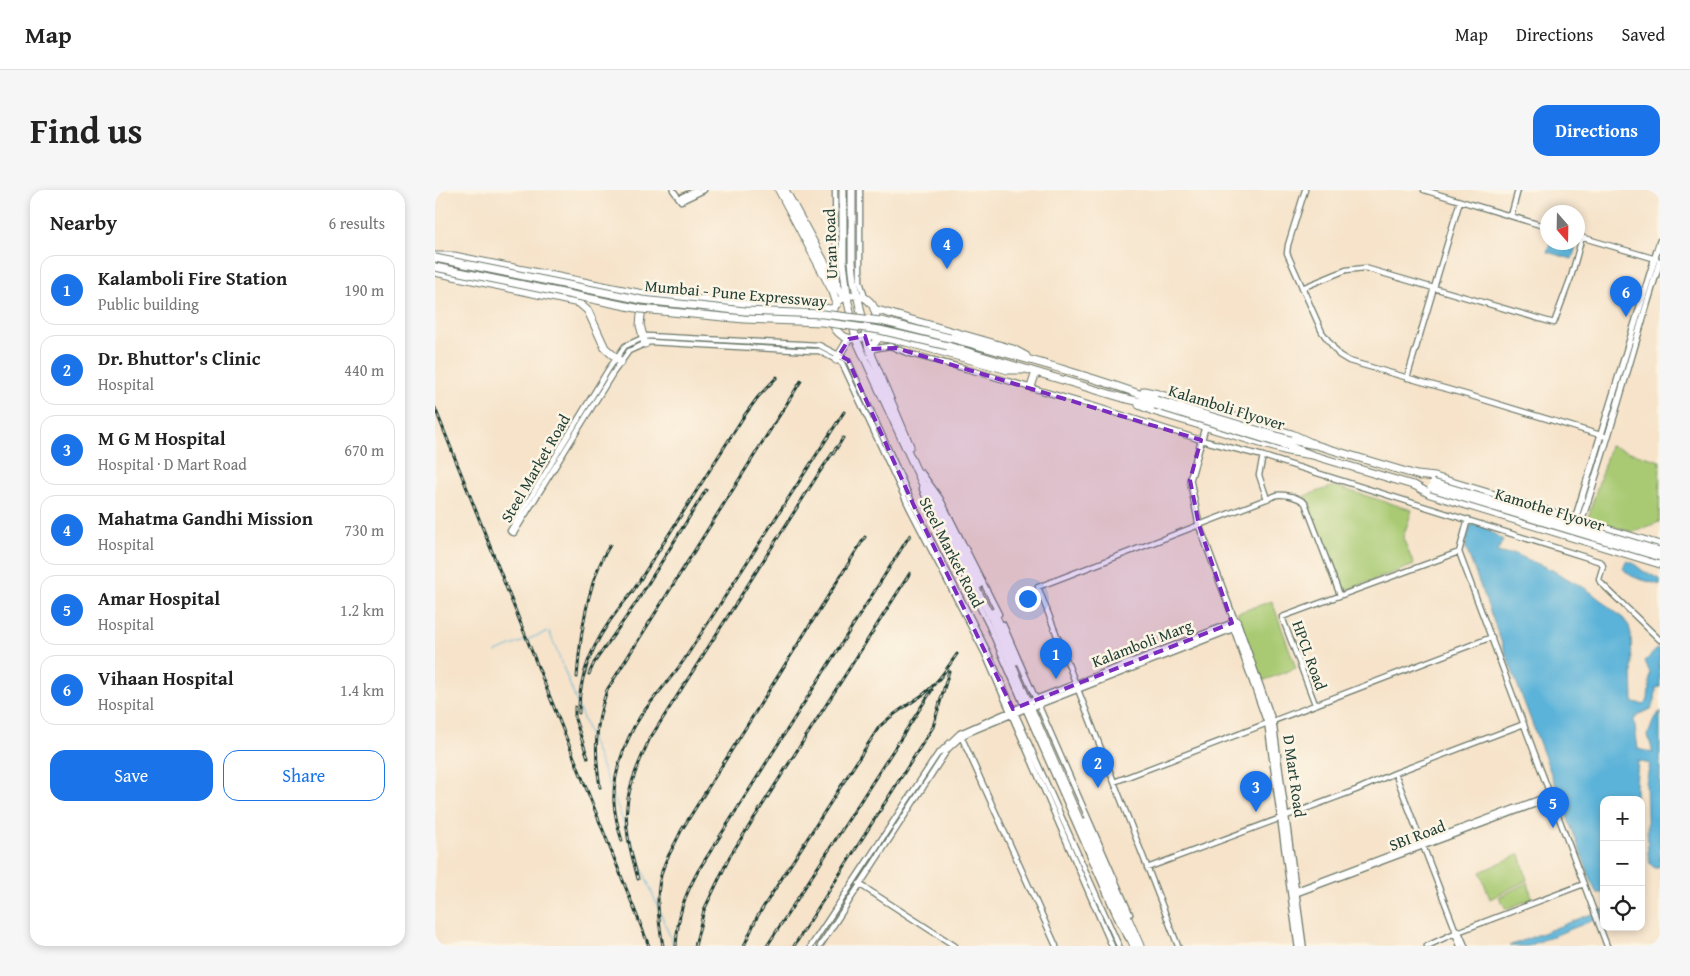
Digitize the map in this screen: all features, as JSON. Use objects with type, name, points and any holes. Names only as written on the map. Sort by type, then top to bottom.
[{"type":"highway","points":[[779,190],[829,285],[835,306],[832,319],[834,327],[839,334],[853,339]]},
{"type":"highway","points":[[785,190],[845,297],[853,339],[992,619],[1032,704],[1136,944]]},
{"type":"highway","name":"Uran Road","points":[[843,190],[845,297]]},
{"type":"highway","name":"Uran Road","points":[[852,190],[852,262],[861,297],[866,335],[920,474]]},
{"type":"highway","points":[[435,257],[454,256],[643,294],[737,304],[835,306],[845,297],[861,297],[874,309],[1013,349],[1033,360],[1126,388],[1158,394],[1292,434],[1316,444],[1417,475],[1435,477],[1660,545]]},
{"type":"highway","name":"Mumbai - Pune Expressway","points":[[435,257],[643,300],[727,309],[823,314],[881,321],[1033,360]]},
{"type":"highway","name":"Mumbai - Pune Expressway","points":[[435,267],[641,309],[727,318],[822,322],[880,330],[948,346],[1033,371]]},
{"type":"highway","points":[[435,272],[579,303],[585,308],[603,344],[619,361]]},
{"type":"highway","points":[[643,294],[640,325],[644,341]]},
{"type":"highway","points":[[866,335],[875,323],[874,309]]},
{"type":"highway","points":[[838,358],[853,339],[866,335],[880,336],[1008,370],[1033,371],[1123,398],[1153,411],[1205,427],[1287,451],[1312,455],[1414,485],[1429,494],[1572,540],[1622,552],[1660,564]]},
{"type":"highway","points":[[871,352],[880,336]]},
{"type":"highway","points":[[1031,388],[1033,371]]},
{"type":"highway","points":[[1126,388],[1156,402]]},
{"type":"highway","points":[[1123,398],[1156,402]]},
{"type":"highway","name":"Kalamboli Flyover","points":[[1156,402],[1289,443]]},
{"type":"highway","points":[[1289,443],[1316,444]]},
{"type":"highway","points":[[1289,443],[1312,455]]},
{"type":"highway","points":[[1417,475],[1432,485]]},
{"type":"highway","points":[[1414,485],[1432,485]]},
{"type":"highway","name":"Kamothe Flyover","points":[[1432,485],[1660,551]]},
{"type":"highway","name":"Kamothe Flyover","points":[[1432,485],[1660,557]]},
{"type":"main road","points":[[1572,540],[1604,436],[1623,389],[1658,260],[1660,241]]},
{"type":"main road","name":"D Mart Road","points":[[1210,410],[1190,480],[1199,525],[1270,722],[1293,893],[1298,946]]},
{"type":"main road","name":"Kalamboli Marg","points":[[1032,704],[1235,623]]},
{"type":"main road","name":"D Mart Road","points":[[1293,893],[1303,946]]},
{"type":"street","points":[[673,190],[682,198]]},
{"type":"street","points":[[678,190],[682,198]]},
{"type":"street","points":[[682,198],[696,190]]},
{"type":"street","points":[[682,198],[704,190]]},
{"type":"street","points":[[835,190],[838,287]]},
{"type":"street","points":[[860,190],[861,297]]},
{"type":"street","points":[[1305,190],[1287,249],[1322,332],[1339,355],[1349,361],[1604,436]]},
{"type":"street","points":[[1425,190],[1540,225]]},
{"type":"street","points":[[1511,216],[1518,190]]},
{"type":"street","points":[[1407,378],[1460,201]]},
{"type":"street","points":[[1585,238],[1658,260]]},
{"type":"street","points":[[1302,288],[1340,272],[1359,268],[1372,270],[1554,323],[1571,277],[1577,250]]},
{"type":"street","name":"Steel Market Road","points":[[619,361],[514,533],[509,531],[619,361],[644,341],[647,336],[819,345],[838,358],[848,360],[914,506],[988,652],[1112,946]]},
{"type":"street","points":[[871,352],[890,346],[907,353],[1031,388],[1201,440],[1263,456],[1468,519],[1603,564],[1600,582],[1660,640]]},
{"type":"street","points":[[1263,456],[1259,475],[1267,499]]},
{"type":"street","points":[[1178,946],[1038,587],[1267,499],[1285,494],[1302,500],[1305,503],[1340,595],[1459,552]]},
{"type":"street","points":[[1468,519],[1459,552],[1607,946]]},
{"type":"street","points":[[1568,552],[1572,540]]},
{"type":"street","name":"HPCL Road","points":[[1315,704],[1283,617],[1340,595]]},
{"type":"street","points":[[1114,782],[1492,637]]},
{"type":"street","points":[[811,946],[937,755],[960,735],[1032,704]]},
{"type":"street","name":"Steel Market Road","points":[[1012,712],[1119,946]]},
{"type":"street","points":[[1147,868],[1356,790],[1395,773],[1524,724]]},
{"type":"street","points":[[820,946],[861,885],[940,759],[960,735]]},
{"type":"street","points":[[960,735],[1056,946]]},
{"type":"street","points":[[1395,773],[1456,931],[1460,946]]},
{"type":"street","name":"SBI Road","points":[[1293,893],[1551,796]]},
{"type":"street","points":[[854,880],[955,946]]},
{"type":"street","points":[[1427,946],[1456,931],[1584,884]]},
{"type":"street","points":[[1107,934],[1113,931]]},
{"type":"street","points":[[1456,931],[1465,946]]},
{"type":"highlighted area","points":[[865,336],[869,349],[896,348],[1201,440],[1190,480],[1199,525],[1232,623],[1013,709],[914,506],[848,360],[839,355],[849,339]]},
{"type":"green space","points":[[1610,446],[1660,461],[1659,522],[1634,532],[1587,521]]},
{"type":"green space","points":[[1334,486],[1412,510],[1403,538],[1414,565],[1341,592],[1304,496]]},
{"type":"green space","points":[[1272,601],[1296,668],[1262,681],[1237,613]]},
{"type":"green space","points":[[1520,854],[1527,880],[1490,899],[1480,872]]},
{"type":"green space","points":[[1528,882],[1532,899],[1506,909],[1499,897]]},
{"type":"water","points":[[1548,250],[1575,250],[1572,259],[1547,252]]},
{"type":"water","points":[[1471,525],[1481,525],[1503,540],[1497,552],[1513,553],[1552,570],[1588,590],[1623,618],[1629,626],[1631,635],[1633,702],[1643,704],[1648,700],[1650,673],[1645,661],[1660,646],[1660,687],[1656,688],[1655,700],[1651,709],[1639,714],[1634,720],[1638,749],[1653,753],[1648,735],[1660,711],[1660,866],[1655,868],[1650,864],[1648,854],[1646,783],[1650,764],[1638,761],[1636,796],[1600,796],[1600,893],[1596,893],[1466,548]]},
{"type":"water","points":[[1626,561],[1633,563],[1643,571],[1660,579],[1660,585],[1630,575],[1623,568]]},
{"type":"water","points":[[1600,911],[1600,918],[1528,946],[1509,946]]},
{"type":"waterway","points":[[496,652],[549,631],[674,946]]},
{"type":"railway","points":[[579,713],[583,679],[594,647],[602,632],[633,591],[744,416],[758,397],[777,377]]},
{"type":"railway","points":[[600,787],[596,750],[600,715],[607,690],[801,381]]},
{"type":"railway","points":[[435,408],[649,946]]},
{"type":"railway","points":[[622,841],[615,813],[614,791],[619,765],[634,726],[684,660],[844,412]]},
{"type":"railway","points":[[833,454],[843,438]]},
{"type":"railway","points":[[638,879],[631,852],[626,815],[632,781],[649,740],[836,448]]},
{"type":"railway","points":[[589,674],[594,663],[636,603],[706,490]]},
{"type":"railway","points":[[676,946],[682,907],[698,871],[910,535]]},
{"type":"railway","points":[[663,946],[658,894],[659,883],[667,859],[681,831],[865,537]]},
{"type":"railway","points":[[577,677],[586,609],[596,574],[610,545]]},
{"type":"railway","points":[[695,946],[704,910],[730,856],[910,573]]},
{"type":"railway","points":[[744,946],[757,917],[879,727],[895,713],[929,690],[957,654]]},
{"type":"railway","points":[[794,946],[933,727],[949,671]]},
{"type":"railway","points":[[767,946],[932,690]]},
{"type":"railway","points":[[575,707],[575,719],[588,758]]},
{"type":"place","name":"Mahatma Gandhi Mission","points":[[947,269]]},
{"type":"place","name":"Vihaan Hospital","points":[[1626,317]]},
{"type":"place","name":"Kalamboli Fire Station","points":[[1056,679]]},
{"type":"place","name":"Dr. Bhuttor's Clinic","points":[[1098,788]]},
{"type":"place","name":"M G M Hospital","points":[[1256,812]]},
{"type":"place","name":"Amar Hospital","points":[[1553,828]]}]
